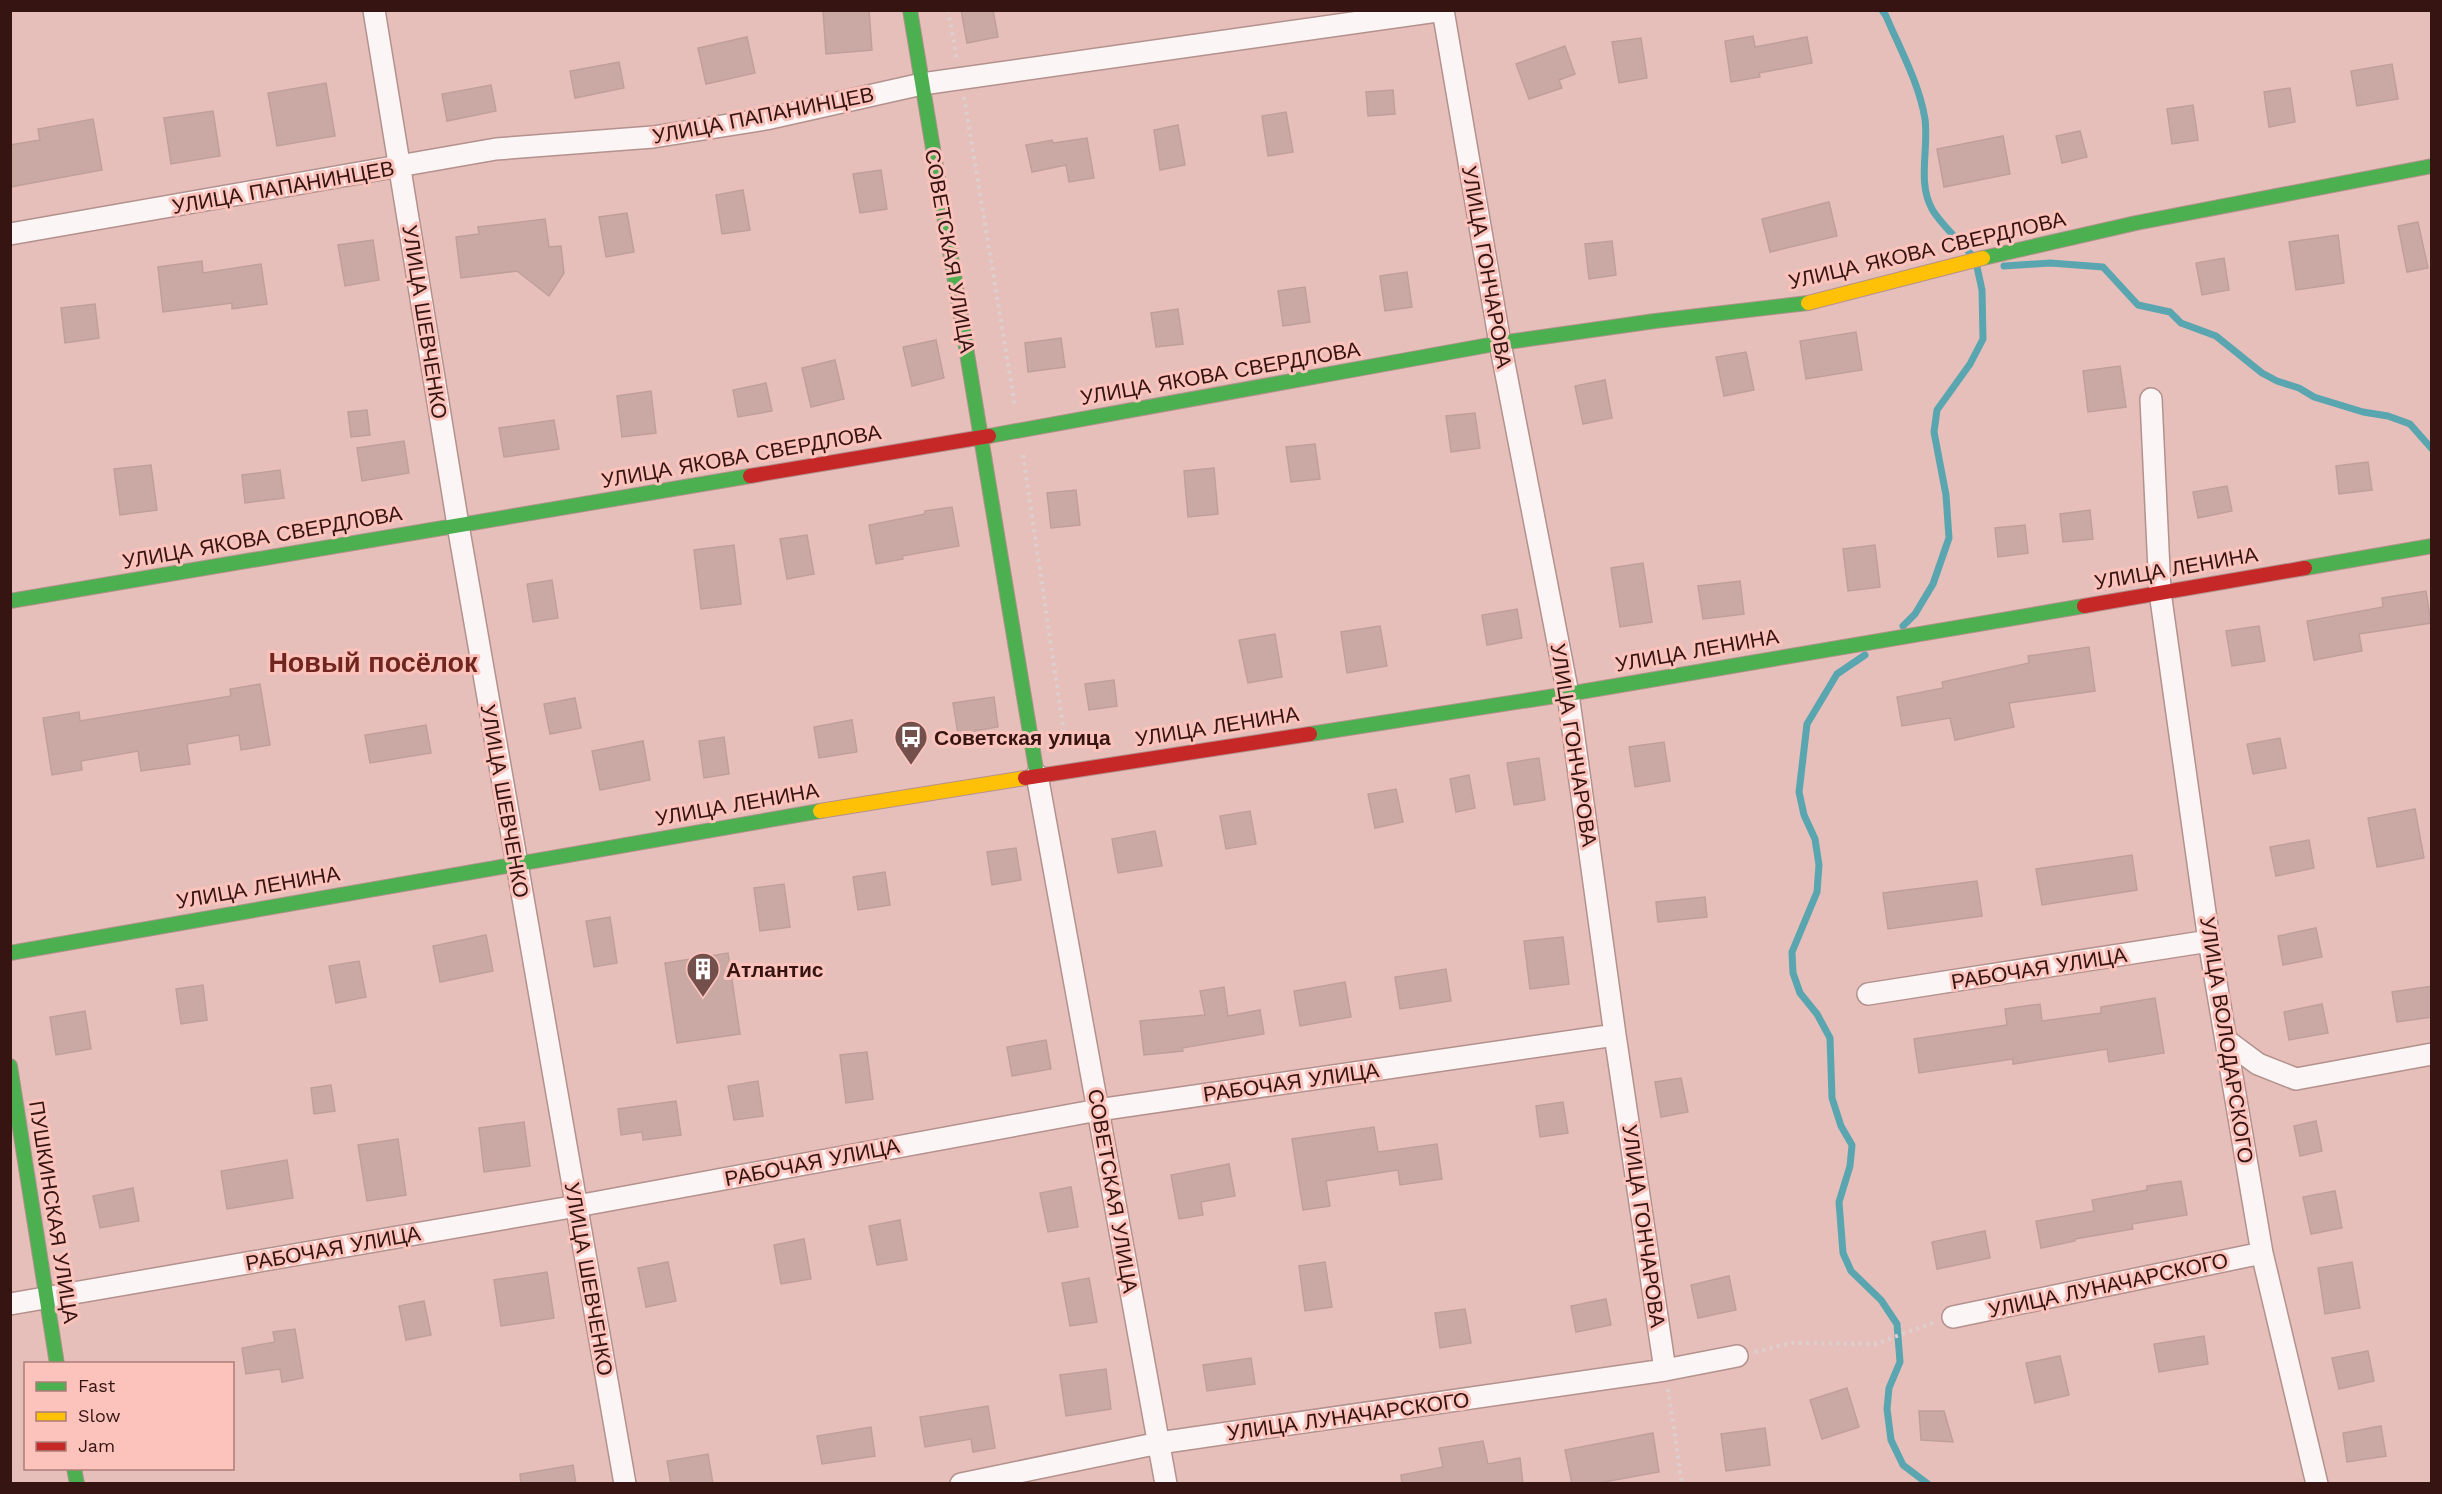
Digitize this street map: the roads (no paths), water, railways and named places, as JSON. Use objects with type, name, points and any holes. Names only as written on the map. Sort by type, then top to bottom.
[{"type":"street","name":"УЛИЦА ШЕВЧЕНКО","points":[[374,10],[458,525],[625,1484]]},
{"type":"street","name":"СОВЕТСКАЯ УЛИЦА","points":[[909,10],[1037,775],[1166,1484]]},
{"type":"street","name":"УЛИЦА ПАПАНИНЦЕВ","points":[[10,234],[496,149],[653,137],[766,119],[922,84],[1443,11]]},
{"type":"street","name":"УЛИЦА ГОНЧАРОВА","points":[[1443,11],[1500,343],[1568,694],[1615,1035],[1665,1370]]},
{"type":"street","name":"УЛИЦА ЯКОВА СВЕРДЛОВА","points":[[10,601],[1019,431],[1500,343],[1816,302],[1964,262],[2136,223],[2432,166]]},
{"type":"street","name":"УЛИЦА ВОЛОДАРСКОГО","points":[[2151,399],[2160,592],[2209,941],[2262,1252],[2317,1484]]},
{"type":"street","name":"УЛИЦА ЛЕНИНА","points":[[10,953],[516,862],[1037,775],[1568,694],[2432,546]]},
{"type":"street","name":"РАБОЧАЯ УЛИЦА","points":[[1868,994],[2209,941]]},
{"type":"street","name":"РАБОЧАЯ УЛИЦА","points":[[10,1304],[577,1206],[1098,1110],[1615,1035]]},
{"type":"street","points":[[2227,1041],[2258,1064],[2296,1079],[2432,1054]]},
{"type":"street","name":"ПУШКИНСКАЯ УЛИЦА","points":[[10,1066],[57,1362]]},
{"type":"street","name":"УЛИЦА ЛУНАЧАРСКОГО","points":[[1953,1317],[2262,1252]]},
{"type":"street","name":"УЛИЦА ЛУНАЧАРСКОГО","points":[[961,1484],[1159,1443],[1665,1370],[1737,1356]]},
{"type":"waterway","points":[[1882,10],[1908,66],[1922,106],[1926,130],[1924,177],[1928,199],[1940,220],[1971,254]]},
{"type":"waterway","points":[[2004,266],[2050,263],[2103,267],[2138,305],[2170,312],[2181,323],[2216,336],[2262,373],[2277,381],[2299,388],[2314,397],[2410,424],[2432,449]]},
{"type":"waterway","points":[[1903,626],[1915,614],[1933,584],[1949,538],[1946,495],[1934,432],[1937,410],[1970,364],[1983,339],[1982,290],[1977,267]]},
{"type":"waterway","points":[[1865,655],[1837,674],[1807,724],[1799,792],[1804,815],[1815,839],[1819,865],[1817,892],[1792,952],[1793,973],[1800,993],[1817,1014],[1830,1038],[1832,1098],[1841,1126],[1852,1145],[1850,1166],[1839,1202],[1843,1253],[1851,1271],[1881,1300],[1897,1324],[1900,1362],[1889,1388],[1887,1409],[1891,1440],[1903,1465],[1928,1484]]},
{"type":"place","name":"Советская улица","points":[[911,766]]},
{"type":"place","name":"Атлантис","points":[[703,998]]},
{"type":"district","name":"Новый посёлок","points":[[373,663]]}]
